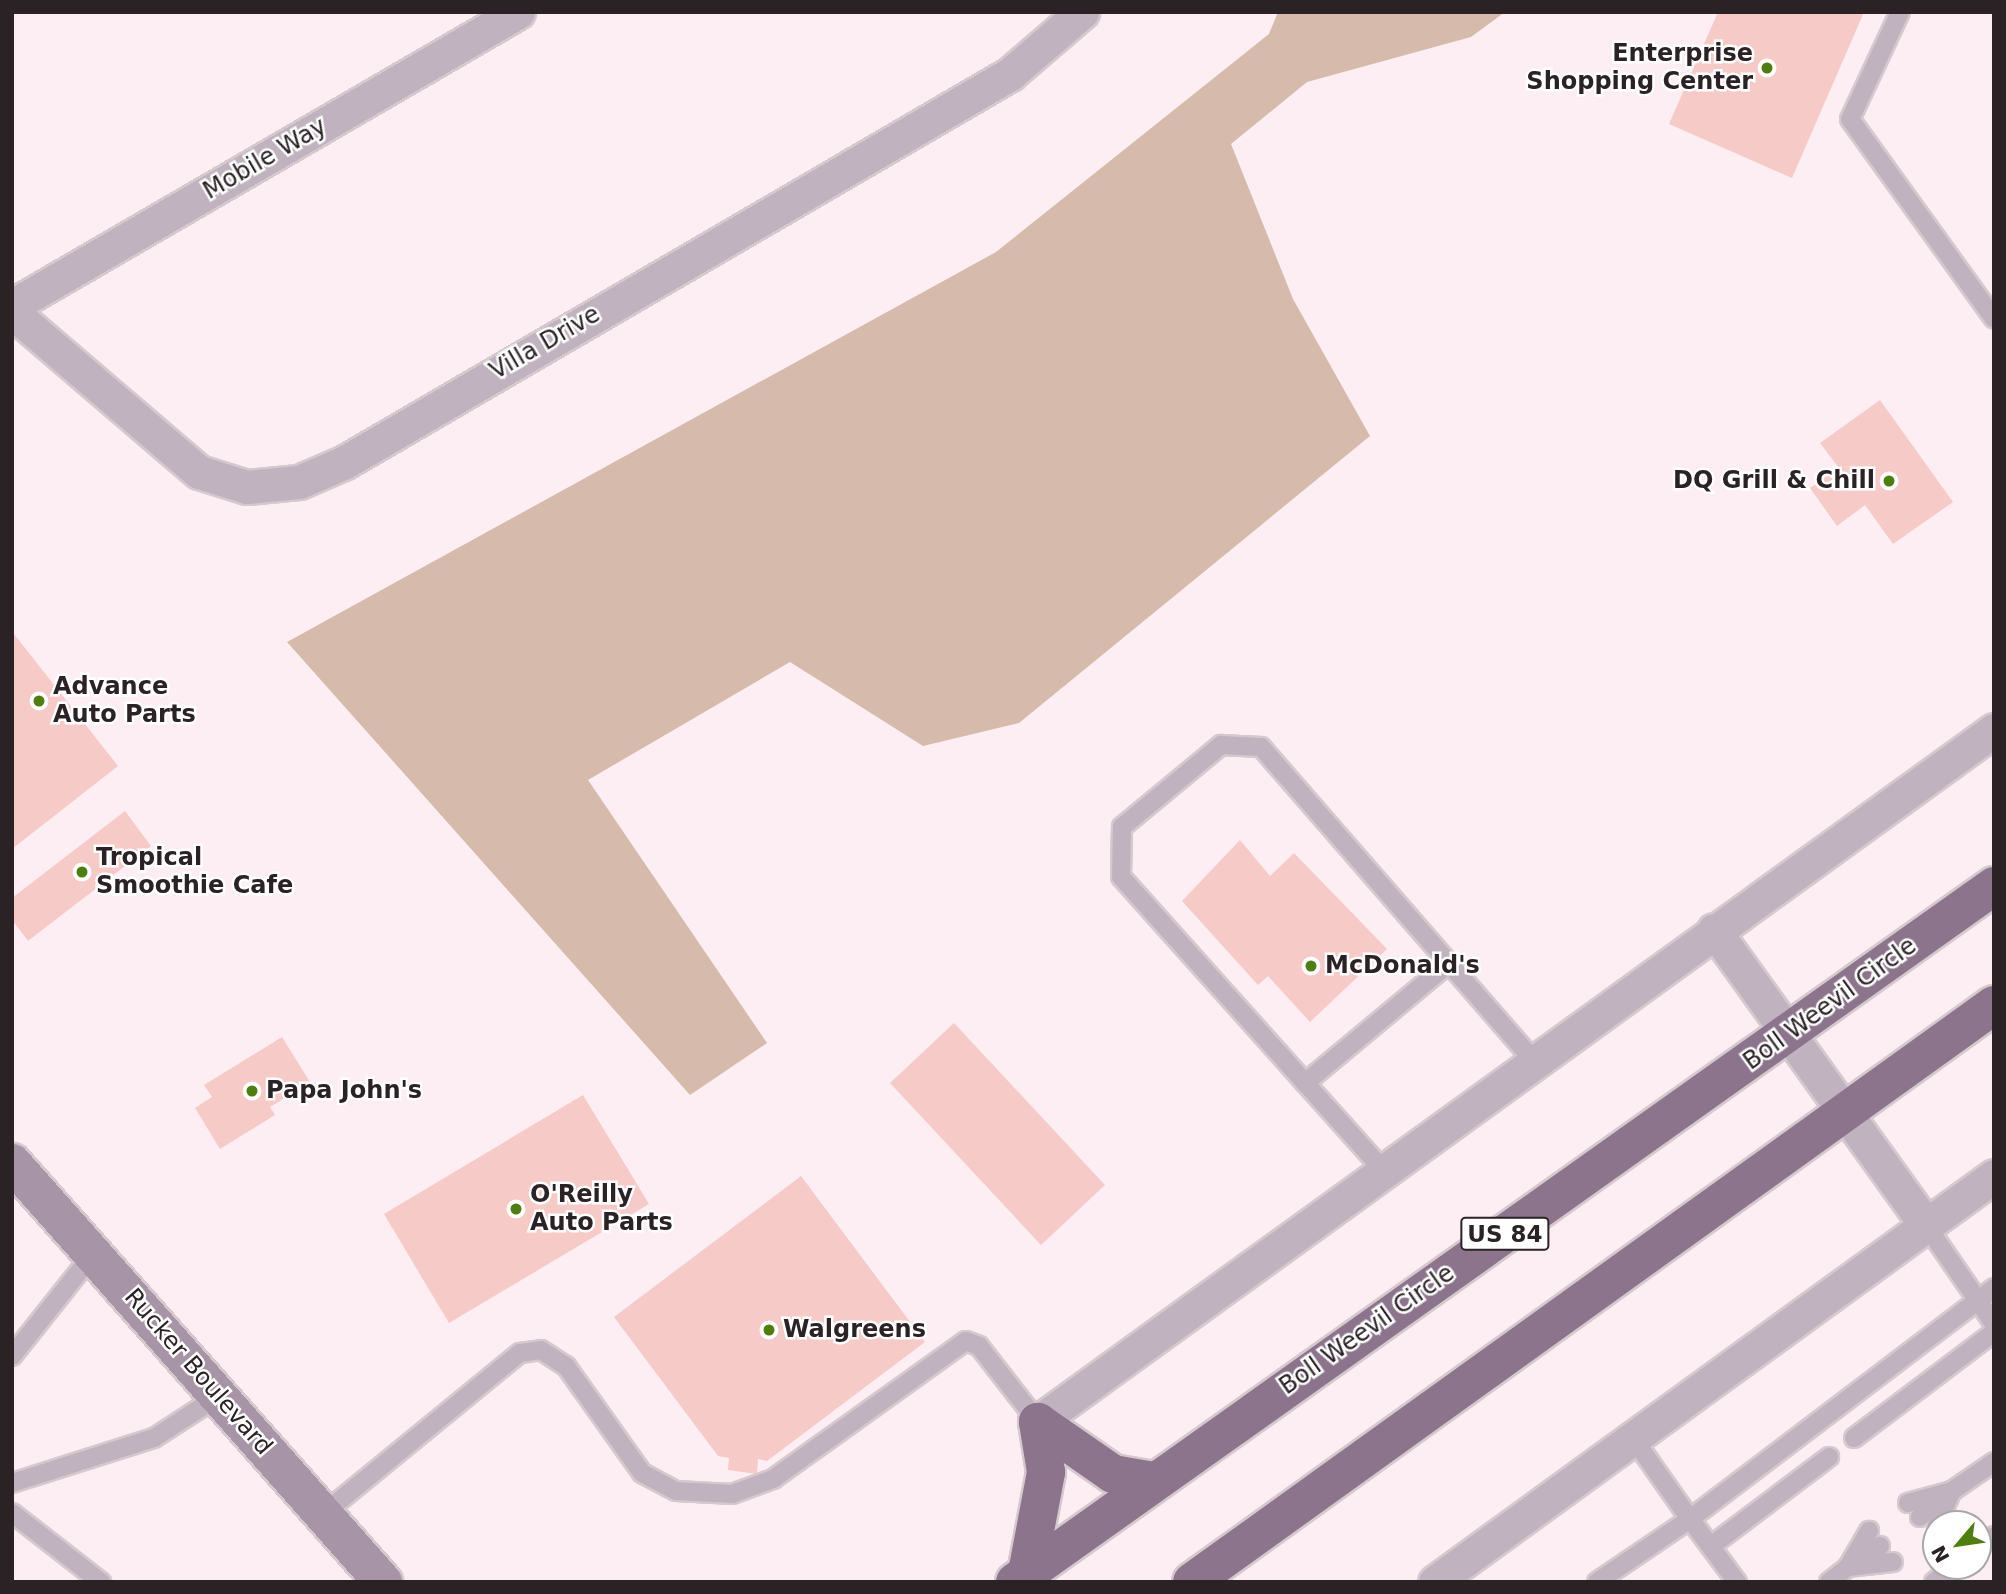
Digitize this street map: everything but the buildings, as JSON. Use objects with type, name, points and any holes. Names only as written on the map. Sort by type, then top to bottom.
[{"type":"highway","name":"Boll Weevil Circle","points":[[1021,1577],[1994,886]]},
{"type":"highway","points":[[1192,1582],[1994,1005]]},
{"type":"highway","points":[[1038,1422],[1113,1474],[1153,1481]]},
{"type":"highway","points":[[1021,1577],[1046,1472],[1038,1422]]},
{"type":"main road","name":"Rucker Boulevard","points":[[13,1166],[383,1582]]},
{"type":"street","name":"Mobile Way","points":[[12,306],[518,12]]},
{"type":"street","name":"Villa Drive","points":[[12,312],[199,472],[247,487],[299,482],[345,462],[1010,74],[1082,12]]},
{"type":"street","points":[[1038,1422],[1714,930],[1994,730]]},
{"type":"street","points":[[1714,930],[1791,1032],[1926,1225]]},
{"type":"street","points":[[1435,1582],[1994,1176]]},
{"type":"lane","points":[[1900,12],[1850,120],[1994,319]]},
{"type":"lane","points":[[1384,1171],[1121,877],[1122,827],[1221,745],[1261,747],[1534,1061]]},
{"type":"lane","points":[[1305,1083],[1449,964]]},
{"type":"lane","points":[[1926,1225],[1994,1324]]},
{"type":"lane","points":[[12,1356],[93,1254]]},
{"type":"lane","points":[[1597,1582],[1690,1518],[1994,1288]]},
{"type":"lane","points":[[1854,1438],[1994,1332]]},
{"type":"lane","points":[[323,1514],[520,1353],[541,1350],[566,1366],[642,1473],[676,1491],[732,1493],[772,1479],[967,1341],[979,1346],[1038,1422]]},
{"type":"lane","points":[[12,1483],[154,1438],[219,1396]]},
{"type":"lane","points":[[1633,1438],[1737,1582]]},
{"type":"lane","points":[[1711,1546],[1829,1457]]},
{"type":"lane","points":[[1908,1503],[1952,1491],[1994,1462]]},
{"type":"lane","points":[[1940,1510],[1952,1491]]},
{"type":"lane","points":[[14,1518],[101,1582]]},
{"type":"lane","points":[[1829,1582],[1875,1539]]},
{"type":"lane","points":[[1848,1567],[1893,1562]]},
{"type":"shaded area","points":[[1278,12],[1505,12],[1471,37],[1307,82],[1231,144],[1293,299],[1370,436],[1019,723],[923,746],[790,662],[588,780],[767,1043],[690,1095],[287,642],[996,252],[1269,34]]},
{"type":"place","name":"Enterprise Shopping Center","points":[[1767,68]]},
{"type":"place","name":"DQ Grill & Chill","points":[[1889,481]]},
{"type":"place","name":"Advance Auto Parts","points":[[39,701]]},
{"type":"place","name":"Tropical Smoothie Cafe","points":[[82,872]]},
{"type":"place","name":"McDonald's","points":[[1311,966]]},
{"type":"place","name":"Papa John's","points":[[252,1091]]},
{"type":"place","name":"O'Reilly Auto Parts","points":[[516,1209]]},
{"type":"place","name":"Walgreens","points":[[769,1330]]}]
